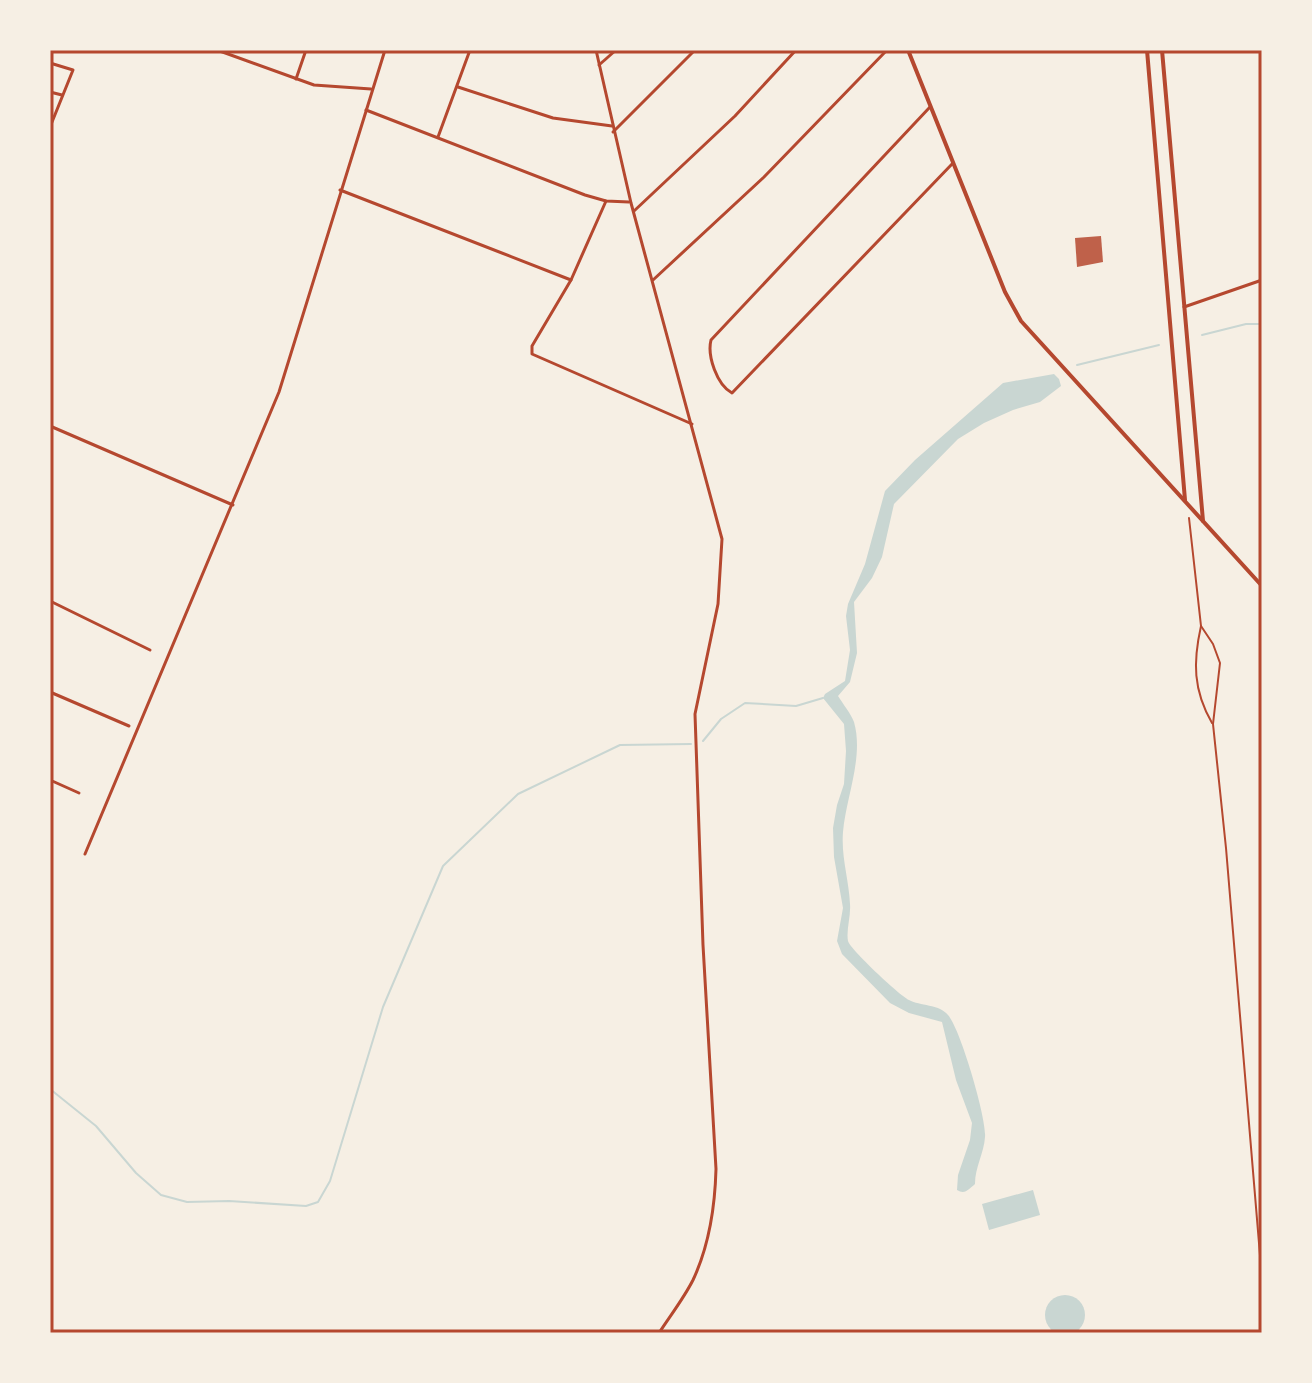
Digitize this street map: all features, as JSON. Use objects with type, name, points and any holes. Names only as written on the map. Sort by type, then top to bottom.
[{"type":"main road","points":[[908,50],[1005,292],[1021,321],[1262,586]]},
{"type":"main road","points":[[1147,50],[1185,502]]},
{"type":"main road","points":[[1162,50],[1203,521]]},
{"type":"street","points":[[50,57],[52,50]]},
{"type":"street","points":[[217,50],[314,85],[371,89]]},
{"type":"street","points":[[296,79],[306,50]]},
{"type":"street","points":[[85,854],[279,392],[385,50]]},
{"type":"street","points":[[438,137],[470,50]]},
{"type":"street","points":[[596,50],[633,212],[718,520],[722,548],[718,604],[695,714],[715,1197],[698,1268],[659,1333]]},
{"type":"street","points":[[599,65],[616,50]]},
{"type":"street","points":[[613,132],[695,50]]},
{"type":"street","points":[[633,212],[735,116],[796,50]]},
{"type":"street","points":[[653,280],[764,177],[887,50]]},
{"type":"street","points":[[50,63],[73,70],[50,127]]},
{"type":"street","points":[[458,87],[553,118],[612,126]]},
{"type":"street","points":[[50,92],[62,96]]},
{"type":"street","points":[[930,107],[711,340],[712,360],[724,388],[732,393],[953,163]]},
{"type":"street","points":[[366,110],[606,201],[631,203]]},
{"type":"street","points":[[340,190],[571,280]]},
{"type":"street","points":[[606,201],[571,280],[532,346],[532,352],[535,357],[692,424]]},
{"type":"street","points":[[1184,307],[1262,280]]},
{"type":"street","points":[[50,426],[233,505]]},
{"type":"street","points":[[1189,518],[1201,626],[1194,670],[1201,700],[1213,724]]},
{"type":"street","points":[[50,601],[150,650]]},
{"type":"street","points":[[1201,626],[1213,644],[1220,663],[1213,724],[1262,1279]]},
{"type":"street","points":[[50,692],[129,726]]},
{"type":"street","points":[[50,780],[79,793]]},
{"type":"shaded area","points":[[1054,374],[1061,386],[1040,402],[984,423],[958,439],[894,504],[882,557],[872,578],[854,602],[857,653],[850,682],[838,696],[853,719],[857,735],[856,763],[843,832],[850,904],[848,941],[904,996],[913,1002],[944,1011],[953,1023],[972,1074],[985,1137],[975,1184],[962,1192],[957,1190],[958,1175],[970,1140],[972,1123],[956,1080],[942,1022],[909,1013],[890,1003],[842,954],[837,941],[843,908],[834,857],[833,828],[844,784],[846,751],[844,724],[823,698],[845,681],[850,650],[846,616],[848,604],[865,564],[885,491],[915,460],[1003,383]]},
{"type":"shaded area","points":[[1033,1190],[1040,1215],[989,1230],[982,1204]]},
{"type":"shaded area","points":[[1065,1295],[1079,1301],[1085,1315],[1079,1329],[1065,1335],[1051,1329],[1045,1315],[1051,1301]]},
{"type":"building","points":[[1101,236],[1103,262],[1077,267],[1075,238]]},
{"type":"waterway","points":[[1202,335],[1246,324],[1262,324]]},
{"type":"waterway","points":[[1077,365],[1159,345]]},
{"type":"waterway","points":[[703,741],[721,719],[745,703],[796,706],[823,698]]},
{"type":"waterway","points":[[50,1089],[96,1126],[136,1173],[161,1195],[187,1202],[229,1201],[306,1206],[318,1202],[330,1181],[383,1007],[443,866],[518,794],[620,745],[691,744]]}]
